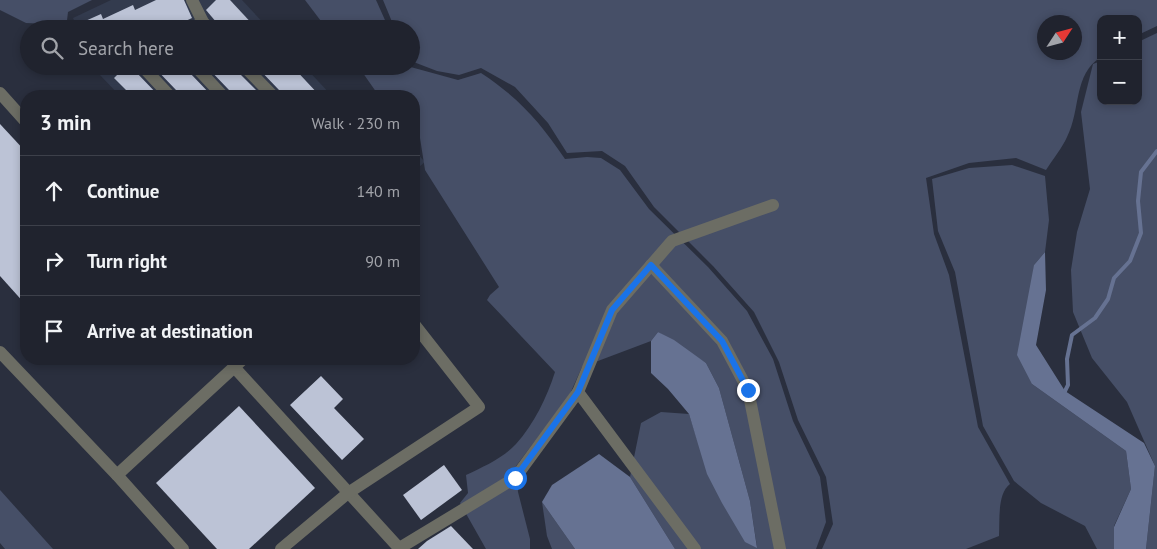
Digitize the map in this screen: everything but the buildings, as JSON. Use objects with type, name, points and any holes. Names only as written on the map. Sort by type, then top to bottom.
[{"type":"lane","points":[[192,0],[203,20]]},
{"type":"lane","points":[[150,75],[164,90]]},
{"type":"lane","points":[[203,75],[217,90]]},
{"type":"lane","points":[[253,75],[267,90]]},
{"type":"lane","points":[[0,93],[20,115]]},
{"type":"lane","points":[[240,365],[348,493],[398,548],[515,478],[578,392],[612,310],[672,241],[773,205]]},
{"type":"lane","points":[[651,265],[722,341],[748,390],[780,549]]},
{"type":"lane","points":[[281,549],[348,493],[479,407],[420,332]]},
{"type":"lane","points":[[0,352],[117,475],[183,549]]},
{"type":"lane","points":[[117,475],[236,365]]},
{"type":"lane","points":[[578,392],[695,549]]},
{"type":"shaded area","points":[[0,0],[92,0],[68,12],[67,20],[20,20],[0,10]]},
{"type":"shaded area","points":[[111,0],[242,0],[261,20],[74,20],[73,18]]},
{"type":"shaded area","points":[[305,0],[376,0],[385,20],[320,20]]},
{"type":"shaded area","points":[[383,0],[1157,0],[1157,26],[1142,33],[1142,15],[1097,15],[1097,60],[1086,73],[1082,83],[1067,137],[1046,170],[1016,158],[969,163],[926,178],[934,234],[949,275],[978,427],[1010,484],[1006,488],[1001,501],[999,536],[966,549],[822,549],[833,524],[826,477],[798,420],[779,362],[754,312],[713,266],[654,207],[625,166],[602,151],[567,153],[548,123],[515,87],[481,68],[459,75],[437,71],[420,64],[420,20],[391,20]]},
{"type":"shaded area","points":[[1157,33],[1157,549],[1146,549],[1155,466],[1127,402],[1092,358],[1073,312],[1071,270],[1077,232],[1090,189],[1081,112],[1093,64],[1097,62],[1097,105],[1142,105],[1142,40]]},
{"type":"shaded area","points":[[420,70],[458,80],[481,73],[518,101],[547,133],[565,159],[601,158],[620,170],[649,209],[708,267],[747,311],[773,359],[793,421],[820,477],[826,522],[816,549],[675,549],[630,477],[641,423],[661,412],[689,414],[697,439],[757,547],[750,501],[719,388],[706,363],[658,332],[651,341],[582,367],[569,396],[516,466],[518,492],[530,539],[530,549],[486,549],[460,503],[468,493],[466,475],[499,458],[516,444],[529,428],[539,410],[555,372],[487,300],[499,287],[425,170],[420,138],[420,90],[375,90],[364,75],[420,75]]},
{"type":"shaded area","points":[[100,75],[312,75],[326,90],[114,90]]},
{"type":"shaded area","points":[[420,157],[425,162],[420,166]]},
{"type":"shaded area","points":[[1012,165],[1045,176],[1049,220],[1045,252],[1034,265],[1032,384],[1126,451],[1131,489],[1114,526],[1114,549],[1097,549],[1085,526],[1041,503],[1014,481],[983,426],[955,272],[938,231],[932,179],[969,168]]},
{"type":"shaded area","points":[[1045,252],[1046,290],[1036,345],[1065,391],[1144,443],[1155,466],[1146,549],[1114,549],[1114,527],[1131,489],[1126,451],[1032,384],[1017,355],[1034,265]]},
{"type":"shaded area","points":[[658,332],[674,340],[706,363],[719,388],[750,501],[757,548],[745,542],[707,474],[689,414],[668,389],[651,373],[651,341]]},
{"type":"shaded area","points":[[599,454],[630,477],[675,549],[575,549],[542,502],[552,485]]},
{"type":"shaded area","points":[[0,490],[53,549],[5,549],[0,543]]},
{"type":"shaded area","points":[[542,502],[575,549],[552,549],[547,536]]},
{"type":"waterway","points":[[1065,391],[1068,385],[1067,359],[1072,335],[1095,318],[1108,299],[1114,278],[1130,261],[1141,233],[1138,201],[1141,172],[1157,151]]},
{"type":"route","points":[[515,478],[578,392],[612,310],[651,265],[722,341],[748,390]]}]
